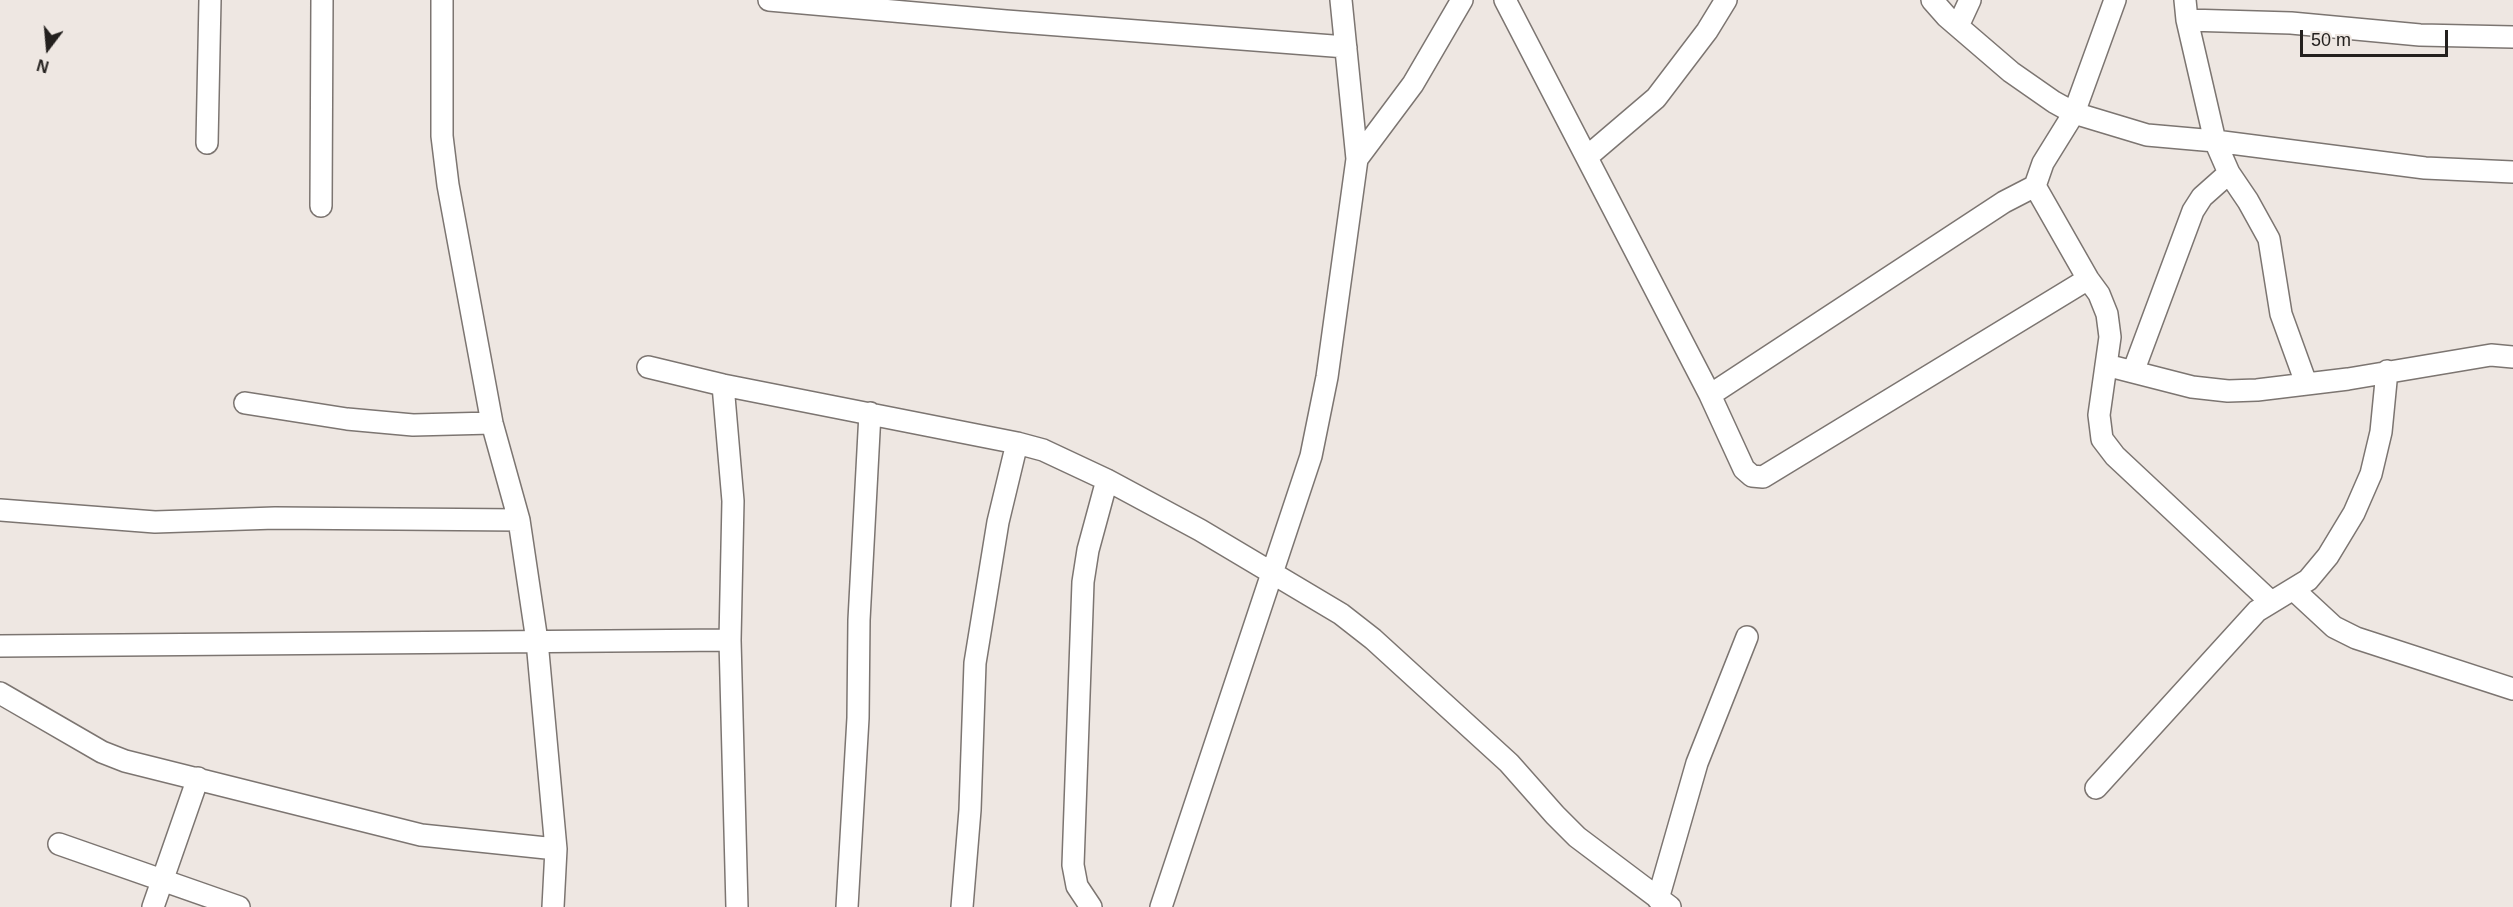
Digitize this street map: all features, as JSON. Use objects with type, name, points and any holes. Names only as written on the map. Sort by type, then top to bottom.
[{"type":"street","points":[[207,142],[210,0]]},
{"type":"street","points":[[321,206],[322,0]]},
{"type":"street","points":[[442,0],[442,136],[448,184],[492,423],[519,520],[537,641],[556,849],[553,907]]},
{"type":"street","points":[[770,0],[1346,47]]},
{"type":"street","points":[[1161,907],[1311,456],[1327,377],[1358,159],[1341,0]]},
{"type":"street","points":[[1358,159],[1413,84],[1461,0]]},
{"type":"street","points":[[1504,0],[1588,156],[1638,260],[1710,395],[1744,469],[1752,476],[1763,477],[2088,279]]},
{"type":"street","points":[[1588,156],[1656,98],[1707,31],[1726,0]]},
{"type":"street","points":[[1932,0],[1958,26],[2030,87],[2074,113],[2147,135],[2215,141],[2425,168],[2513,172]]},
{"type":"street","points":[[1958,26],[1970,0]]},
{"type":"street","points":[[1710,395],[1995,207],[2035,186],[2043,163],[2074,113],[2115,0]]},
{"type":"street","points":[[2306,384],[2281,314],[2269,239],[2229,173],[2215,141],[2186,10],[2420,35],[2513,37]]},
{"type":"street","points":[[2133,372],[2193,211],[2202,197],[2229,173]]},
{"type":"street","points":[[2035,186],[2088,279],[2099,294],[2107,314],[2110,338],[2099,415],[2102,439],[2115,456],[2271,602]]},
{"type":"street","points":[[2106,365],[2192,387],[2228,391],[2348,380],[2387,371],[2491,355],[2513,357]]},
{"type":"street","points":[[648,367],[723,385],[1017,443],[1043,450],[1107,480],[1272,572],[1341,614],[1373,639],[1509,763],[1555,816],[1577,837],[1664,903],[1697,763],[1747,637]]},
{"type":"street","points":[[2096,788],[2257,611],[2308,580],[2328,556],[2354,513],[2371,474],[2381,432],[2387,371]]},
{"type":"street","points":[[723,385],[733,501],[730,640],[737,907]]},
{"type":"street","points":[[245,404],[347,419],[413,424],[492,423]]},
{"type":"street","points":[[847,907],[858,718],[859,620],[870,413]]},
{"type":"street","points":[[962,907],[970,810],[975,663],[998,522],[1017,443]]},
{"type":"street","points":[[1091,907],[1077,886],[1073,865],[1082,606],[1088,550],[1107,480]]},
{"type":"street","points":[[0,510],[154,522],[275,518],[519,520]]},
{"type":"street","points":[[2294,590],[2334,627],[2356,638],[2513,689]]},
{"type":"street","points":[[0,646],[730,640]]},
{"type":"street","points":[[0,693],[102,752],[125,761],[421,835],[556,849]]},
{"type":"street","points":[[153,907],[198,778]]},
{"type":"street","points":[[59,844],[239,907]]}]
